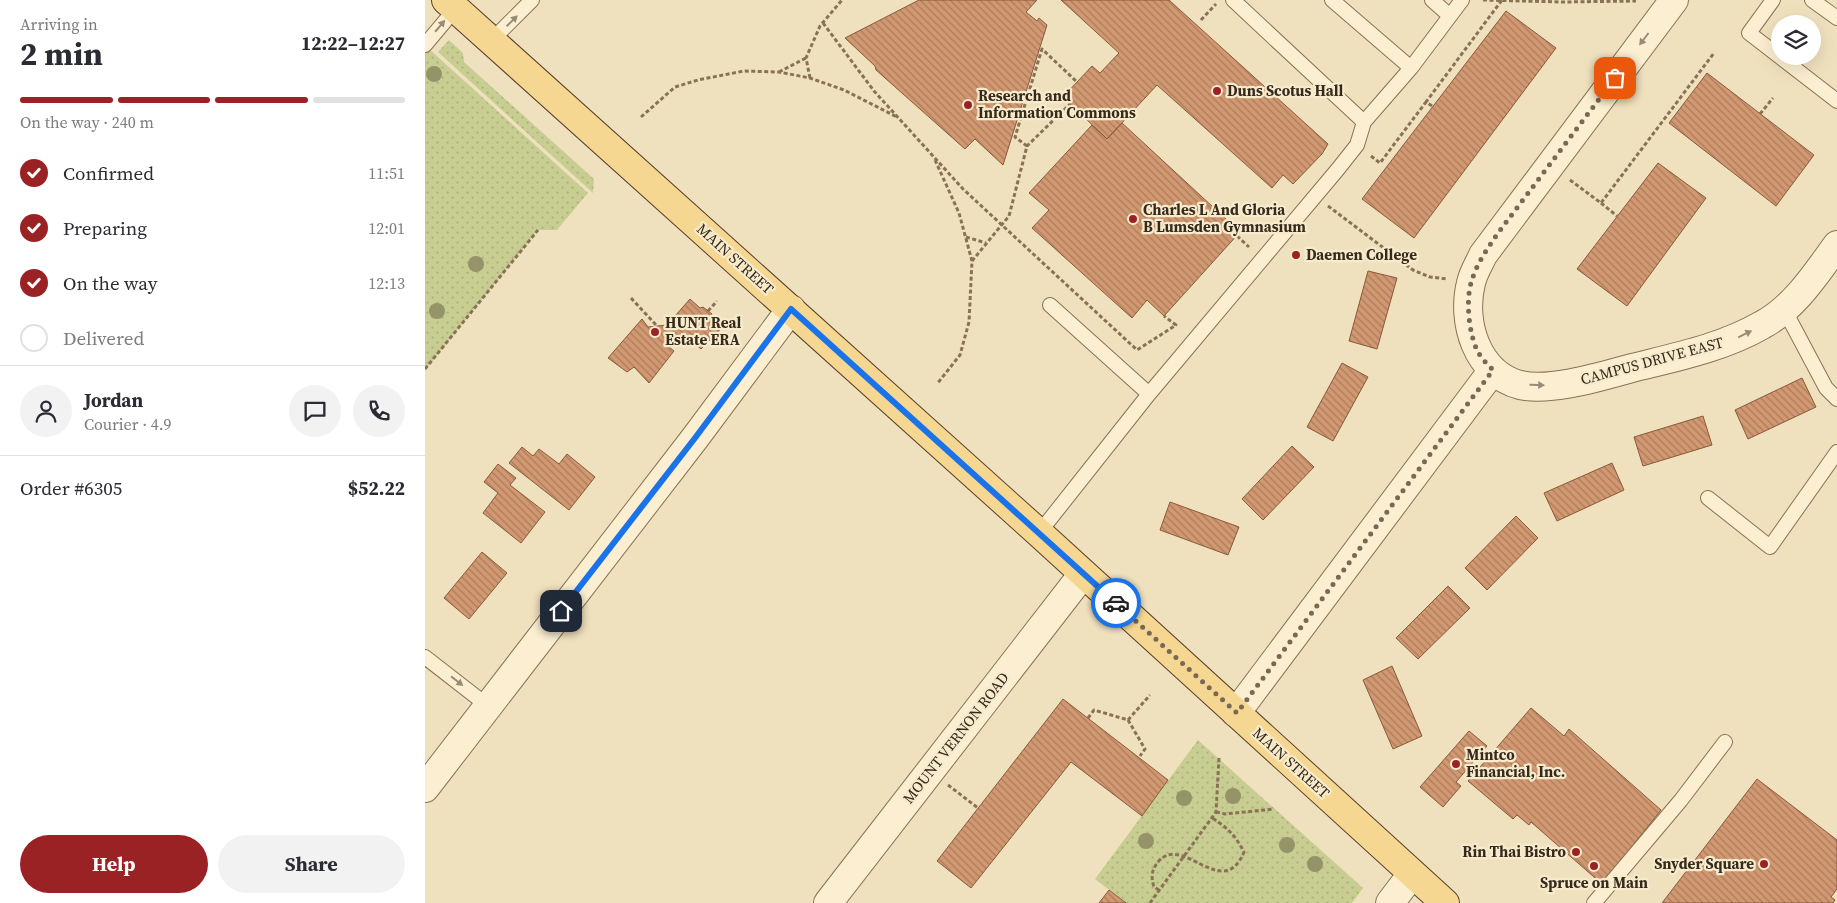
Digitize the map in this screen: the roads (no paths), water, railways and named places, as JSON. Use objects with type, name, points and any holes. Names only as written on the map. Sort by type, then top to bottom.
[{"type":"main road","name":"MAIN STREET","points":[[451,4],[1039,533],[1445,903]]},
{"type":"street","points":[[1237,713],[1493,370],[1479,353],[1472,335],[1468,302],[1471,282],[1483,255],[1673,0]]},
{"type":"street","name":"CAMPUS DRIVE EAST","points":[[1493,370],[1507,380],[1522,385],[1550,386],[1593,378],[1702,350],[1738,337],[1764,324],[1784,309],[1807,285],[1837,245]]},
{"type":"street","points":[[425,788],[689,446],[791,309]]},
{"type":"street","name":"MOUNT VERNON ROAD","points":[[828,903],[1083,574]]},
{"type":"street","points":[[1390,903],[1412,874]]},
{"type":"lane","points":[[491,41],[532,0]]},
{"type":"lane","points":[[1233,0],[1364,122]]},
{"type":"lane","points":[[1332,0],[1411,68]]},
{"type":"lane","points":[[1432,0],[1450,16]]},
{"type":"lane","points":[[1039,533],[1149,394],[1357,145],[1364,122],[1411,68],[1462,0]]},
{"type":"lane","points":[[1773,0],[1749,33],[1837,101]]},
{"type":"lane","points":[[1813,0],[1837,18]]},
{"type":"lane","points":[[425,45],[451,4]]},
{"type":"lane","points":[[1050,305],[1149,394]]},
{"type":"lane","points":[[1784,309],[1826,388],[1837,399]]},
{"type":"lane","points":[[1708,498],[1770,547],[1837,452]]},
{"type":"lane","points":[[425,657],[488,706]]},
{"type":"lane","points":[[1594,903],[1681,800],[1725,742]]},
{"type":"place","name":"Duns Scotus Hall","points":[[1217,91]]},
{"type":"place","name":"Research and Information Commons","points":[[968,105]]},
{"type":"place","name":"Charles L And Gloria B Lumsden Gymnasium","points":[[1133,219]]},
{"type":"place","name":"Daemen College","points":[[1296,255]]},
{"type":"place","name":"HUNT Real Estate ERA","points":[[655,332]]},
{"type":"place","name":"Mintco Financial, Inc.","points":[[1456,764]]},
{"type":"place","name":"Rin Thai Bistro","points":[[1576,852]]},
{"type":"place","name":"Snyder Square","points":[[1764,864]]},
{"type":"place","name":"Spruce on Main","points":[[1594,866]]}]
